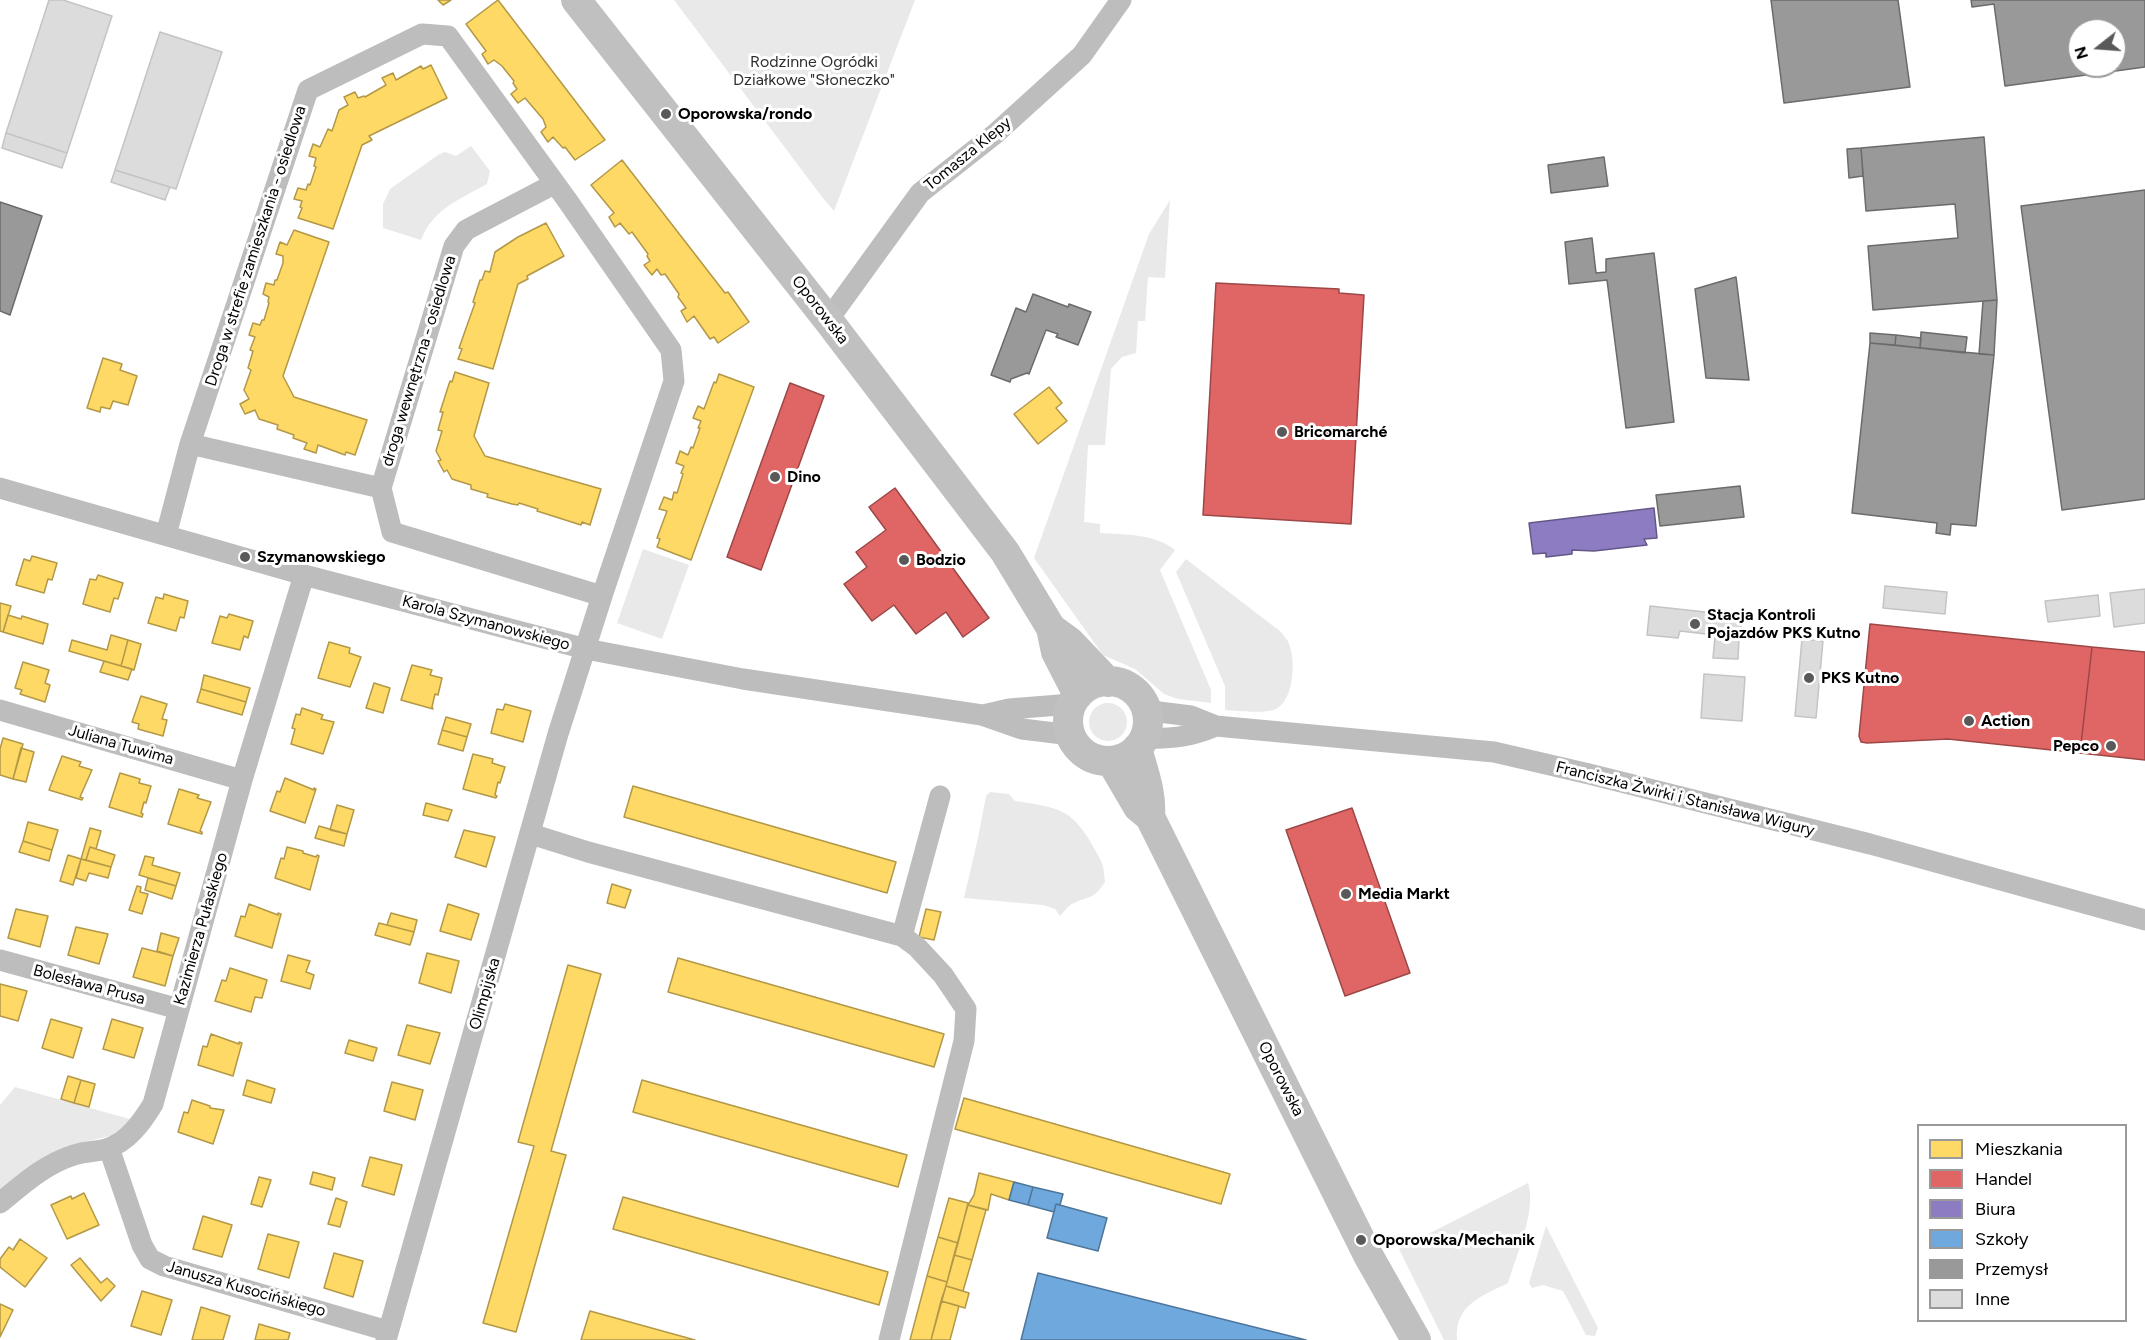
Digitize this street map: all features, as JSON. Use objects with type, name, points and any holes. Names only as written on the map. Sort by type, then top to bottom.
[{"type":"street","name":"Oporowska","points":[[576,0],[828,320],[1005,552],[1051,628],[1056,652],[1075,700]]},
{"type":"street","name":"Tomasza Klepy","points":[[828,320],[920,193],[995,134],[1082,55],[1121,0]]},
{"type":"street","name":"Droga w strefie zamieszkania - osiedlowa","points":[[166,534],[190,444],[308,90],[422,34],[448,36],[671,350],[674,381]]},
{"type":"street","name":"droga wewnętrzna - osiedlowa","points":[[381,488],[454,246],[466,230],[554,183]]},
{"type":"street","name":"Olimpijska","points":[[387,1335],[558,735],[674,381]]},
{"type":"street","points":[[190,444],[381,488],[392,532],[602,597]]},
{"type":"street","name":"Karola Szymanowskiego","points":[[0,488],[304,575],[586,649],[742,679],[982,716],[1022,729],[1071,735]]},
{"type":"street","name":"Kazimierza Pułaskiego","points":[[0,1203],[34,1174],[74,1155],[109,1148],[126,1138],[141,1124],[153,1104],[242,780],[304,575]]},
{"type":"street","name":"Oporowska","points":[[1051,628],[1070,642],[1108,682]]},
{"type":"street","points":[[1108,682],[1116,682],[1131,689],[1145,708],[1147,723],[1141,743],[1123,758],[1111,761],[1097,759],[1084,753],[1074,742],[1068,723],[1075,700],[1091,685],[1108,682]]},
{"type":"street","name":"Karola Szymanowskiego","points":[[982,716],[1009,709],[1075,700]]},
{"type":"street","name":"Franciszka Żwirki i Stanisława Wigury","points":[[1145,708],[1191,716],[1216,726],[1494,752],[1870,844],[2145,920]]},
{"type":"street","name":"Juliana Tuwima","points":[[0,710],[242,780]]},
{"type":"street","name":"Franciszka Żwirki i Stanisława Wigury","points":[[1141,743],[1194,735],[1216,726]]},
{"type":"street","name":"Oporowska","points":[[1141,743],[1150,791],[1150,817]]},
{"type":"street","name":"Oporowska","points":[[1111,761],[1138,807],[1150,817],[1368,1255],[1416,1340]]},
{"type":"street","points":[[902,936],[940,796]]},
{"type":"street","points":[[531,834],[596,854],[902,936],[943,975],[966,1009],[963,1041],[889,1340]]},
{"type":"street","name":"Bolesława Prusa","points":[[0,960],[179,1009]]},
{"type":"street","name":"Janusza Kusocińskiego","points":[[109,1148],[142,1245],[150,1259],[164,1266],[387,1335]]},
{"type":"green space","name":"Rodzinne Ogródki Działkowe \"Słoneczko\"","points":[[674,0],[915,0],[834,211],[822,197]]},
{"type":"green space","points":[[471,146],[490,171],[487,184],[448,206],[433,220],[421,240],[383,228],[383,204],[390,189],[438,155],[445,152],[456,156]]},
{"type":"green space","points":[[1170,200],[1165,278],[1148,277],[1145,321],[1138,321],[1136,353],[1122,357],[1111,369],[1105,445],[1088,445],[1084,522],[1100,524],[1100,533],[1158,540],[1175,550],[1160,570],[1211,690],[1211,703],[1178,699],[1164,694],[1135,669],[1103,655],[1034,558],[1149,234]]},
{"type":"green space","points":[[643,549],[689,565],[662,639],[617,623]]},
{"type":"green space","points":[[1186,559],[1281,632],[1288,641],[1293,669],[1292,679],[1287,697],[1276,709],[1259,712],[1225,710],[1225,686],[1176,572]]},
{"type":"green space","points":[[1108,703],[1122,708],[1127,722],[1122,736],[1108,741],[1094,736],[1089,722],[1094,708]]},
{"type":"green space","points":[[990,792],[1009,794],[1015,801],[1054,809],[1066,814],[1077,823],[1086,834],[1102,864],[1105,882],[1097,892],[1072,904],[1060,916],[1055,909],[1043,905],[964,898],[986,796]]},
{"type":"green space","points":[[15,1087],[133,1120],[110,1136],[76,1144],[0,1190],[0,1105]]},
{"type":"green space","points":[[1528,1183],[1530,1206],[1528,1219],[1508,1283],[1472,1303],[1460,1318],[1457,1340],[1444,1340],[1399,1249]]},
{"type":"green space","points":[[1546,1226],[1598,1328],[1595,1336],[1586,1335],[1563,1291],[1543,1285],[1532,1288],[1529,1283]]},
{"type":"building: Mieszkania","points":[[438,0],[451,0],[443,5]]},
{"type":"building: Mieszkania","points":[[498,0],[605,140],[575,160],[553,137],[548,142],[541,132],[546,127],[543,119],[525,98],[518,103],[511,94],[517,89],[514,81],[494,60],[488,64],[482,54],[486,51],[466,24]]},
{"type":"building: Mieszkania","points":[[431,65],[447,98],[369,136],[372,140],[362,145],[333,229],[298,218],[302,201],[294,199],[298,188],[306,190],[308,184],[310,185],[316,167],[314,166],[316,158],[309,156],[313,144],[320,147],[328,129],[332,131],[339,110],[348,105],[344,97],[355,92],[358,98],[365,97],[386,85],[382,78],[393,73],[396,80],[421,66],[423,69]]},
{"type":"building: Mieszkania","points":[[622,160],[725,293],[728,292],[749,322],[718,343],[714,337],[710,339],[694,316],[687,322],[681,311],[686,308],[665,274],[661,275],[657,269],[652,275],[644,265],[650,261],[648,254],[632,232],[629,234],[620,223],[615,227],[609,217],[614,213],[591,185]]},
{"type":"building: Mieszkania","points":[[546,223],[564,256],[527,276],[528,279],[518,284],[493,369],[458,359],[462,349],[459,348],[475,303],[473,302],[480,280],[485,271],[490,272],[495,252]]},
{"type":"building: Mieszkania","points":[[294,230],[329,242],[283,376],[294,397],[367,420],[355,455],[346,452],[345,455],[318,445],[316,453],[304,449],[307,443],[277,429],[278,425],[259,419],[255,410],[245,414],[240,404],[249,399],[244,390],[251,370],[248,368],[253,351],[250,350],[255,337],[249,335],[253,323],[260,325],[264,320],[269,303],[269,297],[263,294],[266,283],[274,285],[283,263],[283,256],[276,254],[280,242],[287,245]]},
{"type":"building: Mieszkania","points":[[103,358],[122,364],[120,370],[137,376],[128,405],[113,401],[110,409],[101,407],[100,412],[87,408]]},
{"type":"building: Mieszkania","points":[[455,372],[489,383],[474,436],[485,456],[601,489],[590,525],[582,522],[581,525],[519,503],[518,505],[512,504],[487,497],[488,494],[471,489],[471,485],[452,479],[447,470],[444,472],[436,451],[442,431],[438,430],[443,412],[440,412]]},
{"type":"building: Mieszkania","points":[[719,374],[754,387],[691,560],[657,547],[660,539],[657,538],[667,511],[659,509],[664,497],[672,500],[674,492],[677,493],[684,466],[676,463],[680,451],[688,455],[691,447],[693,448],[701,421],[693,418],[698,406],[704,409]]},
{"type":"building: Mieszkania","points":[[1049,387],[1062,403],[1056,408],[1067,421],[1038,444],[1014,414]]},
{"type":"building: Mieszkania","points":[[32,556],[57,563],[52,580],[48,579],[44,593],[16,585],[24,559],[30,561]]},
{"type":"building: Mieszkania","points":[[98,575],[123,583],[118,599],[114,598],[110,612],[83,604],[90,579],[96,580]]},
{"type":"building: Mieszkania","points":[[164,594],[188,601],[184,618],[180,617],[176,631],[148,623],[156,597],[163,599]]},
{"type":"building: Mieszkania","points":[[0,603],[11,606],[3,632],[0,631]]},
{"type":"building: Mieszkania","points":[[229,614],[253,621],[248,638],[244,636],[240,650],[212,643],[220,616],[227,618]]},
{"type":"building: Mieszkania","points":[[8,615],[21,619],[22,616],[48,624],[43,644],[3,632]]},
{"type":"building: Mieszkania","points":[[111,635],[128,640],[121,666],[69,651],[72,640],[107,650]]},
{"type":"building: Mieszkania","points":[[128,640],[141,644],[134,670],[121,666]]},
{"type":"building: Mieszkania","points":[[329,642],[350,648],[349,653],[361,657],[350,687],[318,678]]},
{"type":"building: Mieszkania","points":[[104,661],[132,669],[128,680],[100,672]]},
{"type":"building: Mieszkania","points":[[23,662],[49,670],[45,683],[50,685],[45,702],[20,694],[22,690],[15,688]]},
{"type":"building: Mieszkania","points":[[412,665],[432,670],[430,675],[442,678],[438,695],[435,694],[433,709],[401,700]]},
{"type":"building: Mieszkania","points":[[204,675],[250,688],[246,702],[201,689]]},
{"type":"building: Mieszkania","points":[[374,683],[390,688],[383,713],[366,708]]},
{"type":"building: Mieszkania","points":[[201,689],[246,702],[242,715],[197,702]]},
{"type":"building: Mieszkania","points":[[141,696],[167,704],[162,719],[167,720],[163,736],[138,729],[139,724],[132,722]]},
{"type":"building: Mieszkania","points":[[505,704],[531,711],[523,742],[491,733],[497,709],[503,710]]},
{"type":"building: Mieszkania","points":[[302,708],[323,715],[321,719],[334,722],[323,754],[291,744],[296,714],[300,715]]},
{"type":"building: Mieszkania","points":[[446,717],[471,724],[467,737],[442,730]]},
{"type":"building: Mieszkania","points":[[442,730],[467,737],[463,751],[438,744]]},
{"type":"building: Mieszkania","points":[[3,738],[23,744],[13,779],[0,775],[0,749]]},
{"type":"building: Mieszkania","points":[[21,748],[34,752],[26,782],[13,779]]},
{"type":"building: Mieszkania","points":[[473,754],[493,759],[492,763],[505,767],[500,783],[498,782],[496,798],[463,789]]},
{"type":"building: Mieszkania","points":[[62,756],[81,762],[79,766],[92,770],[80,797],[83,798],[82,800],[49,790]]},
{"type":"building: Mieszkania","points":[[120,773],[140,779],[139,783],[151,786],[146,803],[144,802],[142,817],[109,807]]},
{"type":"building: Mieszkania","points":[[285,778],[316,789],[305,823],[270,811],[277,791],[280,792]]},
{"type":"building: Mieszkania","points":[[633,786],[896,862],[887,893],[624,817]]},
{"type":"building: Mieszkania","points":[[179,789],[199,795],[197,798],[211,802],[200,831],[202,834],[168,824]]},
{"type":"building: Mieszkania","points":[[426,803],[452,810],[448,821],[423,815]]},
{"type":"building: Mieszkania","points":[[337,805],[354,810],[347,834],[330,830]]},
{"type":"building: Mieszkania","points":[[28,822],[58,830],[52,850],[23,841]]},
{"type":"building: Mieszkania","points":[[319,826],[347,834],[344,846],[315,838]]},
{"type":"building: Mieszkania","points":[[90,828],[101,831],[96,849],[90,847],[86,860],[81,859]]},
{"type":"building: Mieszkania","points":[[464,830],[495,837],[486,867],[455,857]]},
{"type":"building: Mieszkania","points":[[23,841],[52,850],[49,861],[19,852]]},
{"type":"building: Mieszkania","points":[[90,847],[115,855],[111,867],[86,860]]},
{"type":"building: Mieszkania","points":[[287,847],[319,856],[310,890],[275,878]]},
{"type":"building: Mieszkania","points":[[68,855],[81,859],[73,885],[60,881]]},
{"type":"building: Mieszkania","points":[[145,856],[154,858],[152,865],[180,873],[176,886],[139,875]]},
{"type":"building: Mieszkania","points":[[81,859],[111,867],[108,878],[89,873],[86,881],[76,878]]},
{"type":"building: Mieszkania","points":[[148,878],[176,886],[172,899],[145,890]]},
{"type":"building: Mieszkania","points":[[612,884],[631,890],[625,908],[607,903]]},
{"type":"building: Mieszkania","points":[[137,886],[141,887],[140,892],[148,894],[142,914],[129,910]]},
{"type":"building: Mieszkania","points":[[249,904],[278,915],[278,913],[281,914],[272,948],[235,936],[241,916],[245,917]]},
{"type":"building: Mieszkania","points":[[448,904],[479,914],[471,940],[440,931]]},
{"type":"building: Mieszkania","points":[[16,909],[48,916],[40,947],[8,938]]},
{"type":"building: Mieszkania","points":[[926,909],[941,912],[934,940],[919,937]]},
{"type":"building: Mieszkania","points":[[391,913],[417,920],[414,932],[387,925]]},
{"type":"building: Mieszkania","points":[[379,923],[414,932],[410,945],[375,935]]},
{"type":"building: Mieszkania","points":[[76,927],[108,934],[99,964],[68,955]]},
{"type":"building: Mieszkania","points":[[161,933],[179,938],[173,956],[157,951]]},
{"type":"building: Mieszkania","points":[[142,948],[173,956],[165,986],[133,977]]},
{"type":"building: Mieszkania","points":[[427,953],[459,961],[451,993],[419,983]]},
{"type":"building: Mieszkania","points":[[288,955],[310,961],[306,972],[314,975],[310,989],[281,981]]},
{"type":"building: Mieszkania","points":[[678,958],[944,1034],[934,1067],[668,992]]},
{"type":"building: Mieszkania","points":[[568,965],[601,974],[551,1151],[566,1155],[516,1332],[483,1323],[534,1146],[518,1142]]},
{"type":"building: Mieszkania","points":[[230,968],[267,980],[262,998],[255,997],[251,1012],[215,1001],[222,980],[226,981]]},
{"type":"building: Mieszkania","points":[[0,984],[27,991],[18,1021],[0,1016]]},
{"type":"building: Mieszkania","points":[[51,1019],[82,1028],[73,1058],[42,1048]]},
{"type":"building: Mieszkania","points":[[112,1019],[143,1028],[134,1058],[103,1049]]},
{"type":"building: Mieszkania","points":[[407,1025],[440,1033],[430,1064],[398,1055]]},
{"type":"building: Mieszkania","points":[[211,1034],[242,1043],[233,1076],[198,1065],[203,1046],[207,1047]]},
{"type":"building: Mieszkania","points":[[349,1040],[377,1048],[373,1061],[345,1053]]},
{"type":"building: Mieszkania","points":[[68,1076],[81,1080],[74,1103],[61,1099]]},
{"type":"building: Mieszkania","points":[[81,1080],[95,1084],[89,1107],[74,1103]]},
{"type":"building: Mieszkania","points":[[247,1080],[275,1089],[271,1103],[243,1095]]},
{"type":"building: Mieszkania","points":[[642,1080],[907,1155],[898,1187],[633,1112]]},
{"type":"building: Mieszkania","points":[[392,1082],[423,1090],[415,1120],[384,1111]]},
{"type":"building: Mieszkania","points":[[964,1098],[1230,1174],[1221,1204],[955,1129]]},
{"type":"building: Mieszkania","points":[[192,1100],[210,1106],[210,1108],[224,1110],[213,1144],[178,1132],[184,1112],[188,1113]]},
{"type":"building: Mieszkania","points":[[370,1157],[402,1165],[394,1195],[362,1186]]},
{"type":"building: Mieszkania","points":[[313,1172],[335,1178],[332,1190],[310,1184]]},
{"type":"building: Mieszkania","points":[[979,1173],[1014,1182],[1009,1200],[991,1194],[988,1210],[968,1205],[974,1195]]},
{"type":"building: Mieszkania","points":[[259,1177],[271,1180],[262,1207],[251,1204]]},
{"type":"building: Mieszkania","points":[[84,1193],[99,1225],[67,1239],[51,1205]]},
{"type":"building: Mieszkania","points":[[623,1197],[888,1272],[879,1305],[613,1229]]},
{"type":"building: Mieszkania","points":[[336,1198],[347,1202],[340,1227],[328,1224]]},
{"type":"building: Mieszkania","points":[[949,1198],[968,1203],[958,1243],[938,1237]]},
{"type":"building: Mieszkania","points":[[968,1205],[986,1210],[972,1260],[954,1255]]},
{"type":"building: Mieszkania","points":[[203,1216],[232,1225],[222,1257],[193,1249]]},
{"type":"building: Mieszkania","points":[[268,1234],[299,1242],[289,1278],[258,1269]]},
{"type":"building: Mieszkania","points":[[938,1237],[958,1243],[947,1282],[927,1276]]},
{"type":"building: Mieszkania","points":[[20,1239],[47,1258],[25,1287],[0,1267],[0,1259],[9,1247],[13,1250]]},
{"type":"building: Mieszkania","points":[[334,1253],[363,1261],[353,1297],[324,1288]]},
{"type":"building: Mieszkania","points":[[954,1255],[972,1260],[963,1291],[946,1286]]},
{"type":"building: Mieszkania","points":[[80,1258],[101,1283],[107,1278],[115,1286],[101,1301],[71,1265]]},
{"type":"building: Mieszkania","points":[[927,1276],[947,1282],[931,1340],[910,1340]]},
{"type":"building: Mieszkania","points":[[946,1286],[969,1293],[965,1308],[941,1301]]},
{"type":"building: Mieszkania","points":[[142,1291],[172,1300],[161,1335],[131,1326]]},
{"type":"building: Mieszkania","points":[[941,1301],[959,1306],[950,1340],[931,1340]]},
{"type":"building: Mieszkania","points":[[0,1304],[13,1310],[0,1337]]},
{"type":"building: Mieszkania","points":[[201,1307],[230,1316],[223,1340],[192,1340]]},
{"type":"building: Mieszkania","points":[[590,1311],[695,1340],[581,1340]]},
{"type":"building: Mieszkania","points":[[259,1324],[290,1333],[288,1340],[255,1340]]},
{"type":"building: Handel","name":"Bricomarché","points":[[1216,283],[1339,289],[1339,293],[1364,295],[1351,524],[1203,515]]},
{"type":"building: Handel","name":"Dino","points":[[790,383],[824,396],[761,570],[727,557]]},
{"type":"building: Handel","name":"Bodzio","points":[[895,488],[989,618],[963,637],[946,612],[916,634],[894,605],[872,621],[844,584],[867,567],[856,552],[886,530],[869,507]]},
{"type":"building: Handel","points":[[1870,624],[2092,647],[2080,753],[1948,739],[1861,742],[1859,736]]},
{"type":"building: Handel","points":[[2092,647],[2145,652],[2145,760],[2080,753]]},
{"type":"building: Handel","name":"Media Markt","points":[[1352,808],[1410,973],[1345,996],[1286,830]]},
{"type":"building: Biura","points":[[1654,508],[1657,538],[1644,539],[1647,545],[1594,551],[1572,550],[1572,554],[1546,557],[1546,553],[1533,554],[1529,523]]},
{"type":"building: Szkoły","points":[[1014,1182],[1033,1187],[1028,1205],[1009,1200]]},
{"type":"building: Szkoły","points":[[1033,1187],[1063,1194],[1060,1205],[1056,1204],[1054,1212],[1028,1205]]},
{"type":"building: Szkoły","points":[[1056,1204],[1107,1218],[1098,1251],[1047,1238]]},
{"type":"building: Szkoły","points":[[1038,1273],[1306,1340],[1021,1340]]},
{"type":"building: Przemysł","points":[[1771,0],[1898,0],[1910,87],[1784,103]]},
{"type":"building: Przemysł","points":[[1971,0],[2145,0],[2145,67],[2127,69],[2127,18],[2067,18],[2067,78],[2005,86],[1994,4],[1972,7]]},
{"type":"building: Przemysł","points":[[1984,137],[1997,300],[1873,310],[1868,246],[1958,238],[1955,204],[1866,211],[1861,148]]},
{"type":"building: Przemysł","points":[[1861,148],[1863,176],[1849,178],[1847,149]]},
{"type":"building: Przemysł","points":[[1604,157],[1608,186],[1551,193],[1548,165]]},
{"type":"building: Przemysł","points":[[2145,190],[2145,499],[2062,510],[2021,206]]},
{"type":"building: Przemysł","points":[[0,202],[42,216],[10,315],[0,311]]},
{"type":"building: Przemysł","points":[[1592,238],[1596,273],[1606,272],[1606,259],[1654,253],[1674,422],[1626,428],[1607,280],[1569,284],[1565,242]]},
{"type":"building: Przemysł","points":[[1736,277],[1749,380],[1706,378],[1695,289]]},
{"type":"building: Przemysł","points":[[1033,294],[1068,307],[1069,304],[1091,312],[1078,345],[1056,337],[1058,334],[1046,330],[1029,374],[1011,379],[1010,382],[991,375],[1016,308],[1026,312]]},
{"type":"building: Przemysł","points":[[1997,300],[1994,355],[1979,354],[1983,301]]},
{"type":"building: Przemysł","points":[[1921,332],[1967,337],[1965,353],[1920,348]]},
{"type":"building: Przemysł","points":[[1870,333],[1896,335],[1895,345],[1870,343]]},
{"type":"building: Przemysł","points":[[1896,335],[1921,338],[1920,348],[1895,345]]},
{"type":"building: Przemysł","points":[[1870,343],[1994,355],[1976,526],[1951,524],[1950,535],[1936,533],[1937,523],[1852,513]]},
{"type":"building: Przemysł","points":[[1740,486],[1744,517],[1660,526],[1656,495]]},
{"type":"building: Inne","points":[[49,0],[63,0],[112,16],[67,153],[6,133]]},
{"type":"building: Inne","points":[[160,32],[222,52],[176,189],[115,170]]},
{"type":"building: Inne","points":[[6,133],[67,153],[62,168],[2,148]]},
{"type":"building: Inne","points":[[115,170],[170,187],[165,200],[111,182]]},
{"type":"building: Inne","points":[[1885,586],[1947,592],[1945,614],[1883,608]]},
{"type":"building: Inne","points":[[2145,589],[2145,623],[2114,627],[2110,593]]},
{"type":"building: Inne","points":[[2098,595],[2100,616],[2048,622],[2045,601]]},
{"type":"building: Inne","name":"Stacja Kontroli Pojazdów PKS Kutno","points":[[1650,606],[1742,616],[1740,638],[1680,631],[1678,638],[1647,635]]},
{"type":"building: Inne","points":[[1715,637],[1739,639],[1738,659],[1713,658]]},
{"type":"building: Inne","name":"PKS Kutno","points":[[1802,639],[1823,641],[1816,718],[1795,716]]},
{"type":"building: Inne","points":[[1704,674],[1745,677],[1742,721],[1701,718]]},
{"type":"place","name":"Oporowska/rondo","points":[[666,114]]},
{"type":"place","name":"Bricomarché","points":[[1282,432]]},
{"type":"place","name":"Dino","points":[[775,477]]},
{"type":"place","name":"Szymanowskiego","points":[[245,557]]},
{"type":"place","name":"Bodzio","points":[[904,560]]},
{"type":"place","name":"Stacja Kontroli Pojazdów PKS Kutno","points":[[1695,624]]},
{"type":"place","name":"PKS Kutno","points":[[1809,678]]},
{"type":"place","name":"Action","points":[[1969,721]]},
{"type":"place","name":"Pepco","points":[[2111,746]]},
{"type":"place","name":"Media Markt","points":[[1346,894]]},
{"type":"place","name":"Oporowska/Mechanik","points":[[1361,1240]]}]
